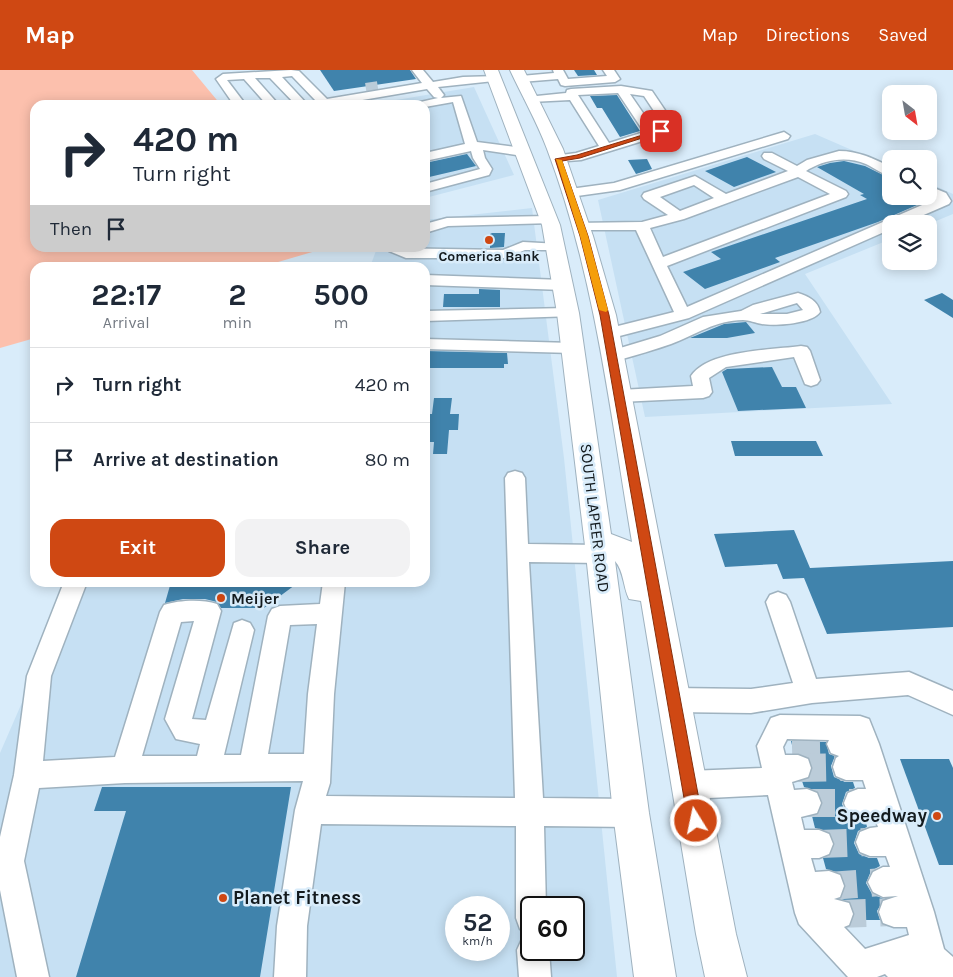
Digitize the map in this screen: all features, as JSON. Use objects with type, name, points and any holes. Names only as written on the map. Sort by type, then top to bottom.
[{"type":"main road","name":"SOUTH LAPEER ROAD","points":[[492,74],[549,220],[563,285],[600,548],[632,813],[655,977]]},
{"type":"main road","points":[[519,75],[558,159],[570,193],[582,231],[611,345],[673,700],[726,977]]},
{"type":"main road","points":[[584,432],[626,438]]},
{"type":"main road","points":[[600,548],[616,546],[626,552],[632,563],[637,577],[667,760],[691,794]]},
{"type":"lane","points":[[418,70],[444,100]]},
{"type":"lane","points":[[519,75],[560,73],[565,83],[615,79],[608,70]]},
{"type":"lane","points":[[236,100],[221,79],[222,77],[295,73],[328,100]]},
{"type":"lane","points":[[273,74],[297,100]]},
{"type":"lane","points":[[342,100],[492,74]]},
{"type":"lane","points":[[247,76],[269,100]]},
{"type":"lane","points":[[379,87],[411,89]]},
{"type":"lane","points":[[333,100],[342,95],[366,89]]},
{"type":"lane","points":[[621,89],[652,134]]},
{"type":"lane","points":[[558,159],[577,157],[671,128],[648,93],[621,89],[571,92],[606,148]]},
{"type":"lane","points":[[531,99],[573,96]]},
{"type":"lane","points":[[430,103],[457,98],[479,158],[486,169],[484,172],[430,187]]},
{"type":"lane","points":[[570,193],[614,187],[784,136]]},
{"type":"lane","points":[[430,156],[476,146],[489,148],[520,144]]},
{"type":"lane","points":[[582,231],[644,230],[798,172],[802,166],[831,155],[854,154],[882,168]]},
{"type":"lane","points":[[660,264],[840,194],[768,156]]},
{"type":"lane","points":[[679,216],[649,196],[695,180],[725,199]]},
{"type":"lane","points":[[937,194],[944,201],[937,204]]},
{"type":"lane","points":[[611,345],[935,205]]},
{"type":"lane","points":[[430,227],[447,222],[549,220]]},
{"type":"lane","points":[[644,230],[684,315]]},
{"type":"lane","points":[[402,252],[406,254],[506,254],[523,246],[556,247]]},
{"type":"lane","points":[[430,280],[563,285]]},
{"type":"lane","points":[[430,316],[568,313]]},
{"type":"lane","points":[[611,345],[666,340],[709,321],[745,315]]},
{"type":"lane","points":[[430,344],[573,348]]},
{"type":"lane","points":[[620,396],[703,392],[700,376],[721,362],[801,351],[811,380]]},
{"type":"lane","points":[[515,478],[530,813],[531,896]]},
{"type":"lane","points":[[518,553],[600,548]]},
{"type":"lane","points":[[33,977],[9,861],[28,775],[39,676],[74,587]]},
{"type":"lane","points":[[290,977],[292,926],[309,810],[316,783],[321,694],[333,587]]},
{"type":"lane","points":[[778,602],[808,691]]},
{"type":"lane","points":[[125,770],[172,612],[209,611],[178,718],[185,730],[216,734]]},
{"type":"lane","points":[[252,768],[280,616],[330,613]]},
{"type":"lane","points":[[207,769],[242,630]]},
{"type":"lane","points":[[673,700],[751,702],[808,691],[909,683],[953,703]]},
{"type":"lane","points":[[928,944],[901,967],[860,967],[820,900],[787,774],[780,726],[860,728],[856,755],[906,912],[928,944],[931,958],[951,977]]},
{"type":"lane","points":[[28,775],[125,770],[317,767]]},
{"type":"lane","points":[[691,794],[787,774]]},
{"type":"lane","points":[[309,810],[632,813]]},
{"type":"lane","points":[[534,961],[535,977]]},
{"type":"shaded area","points":[[0,70],[192,70],[217,100],[30,100],[30,252],[312,252],[278,262],[30,262],[30,339],[0,348]]},
{"type":"shaded area","points":[[474,87],[514,175],[430,197],[430,100],[396,100]]},
{"type":"shaded area","points":[[815,134],[882,163],[882,205],[937,205],[937,187],[953,194],[953,214],[937,221],[937,215],[882,215],[882,243],[805,274],[892,404],[645,417],[598,200]]},
{"type":"shaded area","points":[[532,208],[564,458],[617,977],[0,977],[0,753],[72,587],[430,587],[430,262],[372,262],[376,252],[430,252],[430,219]]},
{"type":"building","points":[[320,70],[410,70],[416,79],[334,91]]},
{"type":"building","points":[[574,70],[594,70],[597,75],[578,76]]},
{"type":"building","points":[[617,95],[640,131],[620,137],[602,108],[597,108],[590,96]]},
{"type":"building","points":[[467,154],[476,166],[430,177],[430,162]]},
{"type":"building","points":[[747,157],[776,172],[734,187],[705,171]]},
{"type":"building","points":[[647,159],[652,169],[636,174],[628,160]]},
{"type":"building","points":[[844,161],[865,166],[882,174],[882,205],[917,205],[894,215],[882,215],[882,220],[878,222],[775,258],[780,262],[705,289],[683,272],[721,259],[711,252],[867,199],[860,195],[864,194],[817,167]]},
{"type":"building","points":[[505,233],[504,247],[490,248],[490,234]]},
{"type":"building","points":[[479,289],[500,290],[500,307],[443,307],[444,294],[479,294]]},
{"type":"building","points":[[942,293],[953,300],[953,318],[924,300]]},
{"type":"building","points":[[746,322],[755,333],[727,338],[690,338],[724,324]]},
{"type":"building","points":[[430,351],[507,353],[508,364],[504,364],[504,368],[430,368]]},
{"type":"building","points":[[772,367],[782,387],[796,387],[806,408],[738,411],[722,372],[727,369]]},
{"type":"building","points":[[434,398],[452,398],[450,414],[459,414],[458,430],[449,430],[447,454],[433,454],[434,442],[430,442],[430,414],[432,414]]},
{"type":"building","points":[[731,441],[816,441],[823,456],[735,456]]},
{"type":"building","points":[[794,530],[810,568],[953,561],[953,627],[827,634],[804,578],[783,579],[777,564],[725,567],[714,534]]},
{"type":"building","points":[[170,587],[292,587],[264,608],[221,608],[217,602],[205,599],[183,599],[165,603]]},
{"type":"building","points":[[791,741],[826,742],[829,754],[835,756],[831,766],[834,777],[845,782],[853,782],[855,788],[846,792],[842,804],[847,815],[857,819],[865,818],[867,827],[858,831],[854,843],[859,854],[869,858],[877,858],[880,866],[871,871],[866,883],[872,894],[884,899],[877,911],[880,920],[853,920],[855,913],[851,902],[841,899],[846,887],[842,874],[826,869],[823,858],[831,855],[835,843],[830,832],[815,828],[812,816],[819,814],[823,802],[819,792],[804,787],[802,781],[810,778],[813,767],[809,757],[794,753]]},
{"type":"building","name":"Speedway","points":[[900,759],[949,759],[953,768],[953,865],[939,865]]},
{"type":"building","points":[[102,787],[291,787],[260,977],[76,977],[126,811],[94,811]]},
{"type":"tunnel","points":[[366,89],[379,87]]},
{"type":"tunnel","points":[[792,745],[840,744]]},
{"type":"tunnel","points":[[798,768],[846,767]]},
{"type":"tunnel","points":[[807,803],[858,803]]},
{"type":"tunnel","points":[[819,844],[870,842]]},
{"type":"tunnel","points":[[829,886],[883,882]]},
{"type":"tunnel","points":[[838,914],[894,912]]},
{"type":"slow traffic","points":[[558,160],[584,236],[603,310]]},
{"type":"place","name":"Comerica Bank","points":[[489,240]]},
{"type":"place","name":"Meijer","points":[[221,598]]},
{"type":"place","name":"Speedway","points":[[937,816]]},
{"type":"place","name":"Planet Fitness","points":[[223,898]]},
{"type":"route","points":[[661,131],[577,157],[558,159],[584,236],[605,315],[696,821]]}]
